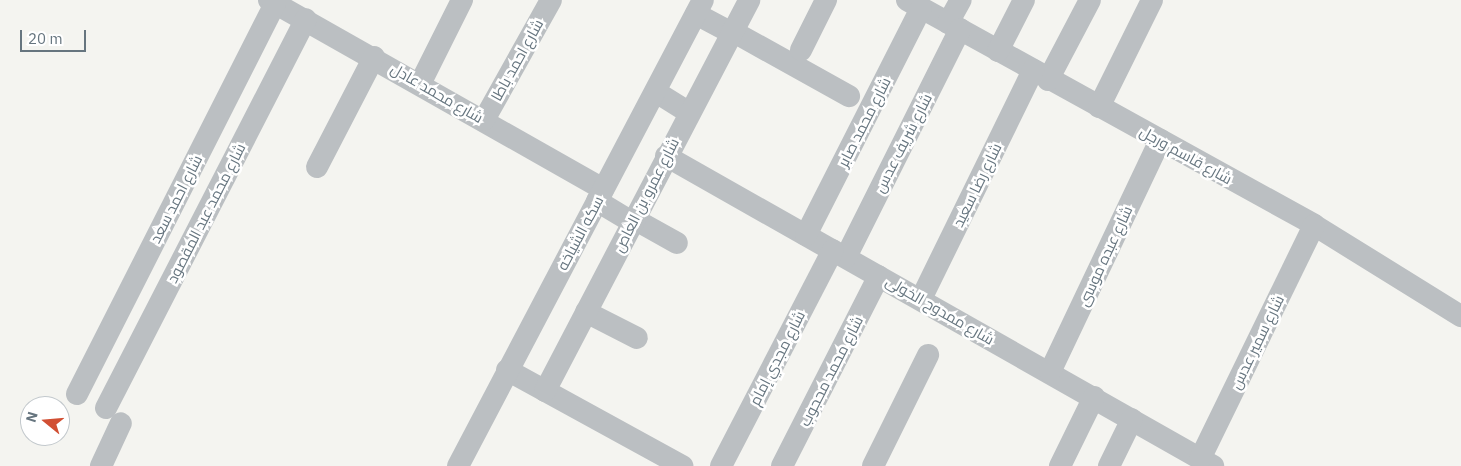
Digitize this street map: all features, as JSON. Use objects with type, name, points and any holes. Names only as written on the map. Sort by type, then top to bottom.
[{"type":"street","points":[[420,84],[462,0]]},
{"type":"street","name":"شارع احمد باطا","points":[[484,120],[551,0]]},
{"type":"street","name":"شارع عمرو بن العاص","points":[[545,391],[749,0]]},
{"type":"street","points":[[801,50],[826,0]]},
{"type":"street","name":"شارع شريف عدس","points":[[839,254],[954,26],[961,0]]},
{"type":"street","points":[[998,51],[1024,0]]},
{"type":"street","name":"شارع رضا سعيد","points":[[921,299],[1041,75],[1090,0]]},
{"type":"street","points":[[1099,107],[1152,0]]},
{"type":"street","name":"شارع محمد عادل","points":[[272,2],[306,19],[484,120],[600,195],[633,221],[677,243]]},
{"type":"street","name":"شارع احمد سعد","points":[[77,394],[272,2]]},
{"type":"street","name":"شارع قاسم ورجل","points":[[914,4],[1314,225],[1461,316]]},
{"type":"street","name":"شارع محمد صابر","points":[[806,235],[914,4]]},
{"type":"street","points":[[700,7],[732,32],[848,96]]},
{"type":"street","name":"سكه الشياخه","points":[[458,466],[700,7]]},
{"type":"street","name":"شارع محمد عبد المقصود","points":[[101,466],[114,415],[306,19]]},
{"type":"street","points":[[317,166],[374,57]]},
{"type":"street","points":[[656,92],[689,114]]},
{"type":"street","name":"شارع عبده موسى","points":[[1050,372],[1160,140]]},
{"type":"street","name":"شارع ممدوح الخولى","points":[[666,156],[1206,462]]},
{"type":"street","name":"شارع سمير عدس","points":[[1206,462],[1314,225]]},
{"type":"street","name":"شارع مجدي إمام","points":[[721,466],[839,254]]},
{"type":"street","name":"شارع محمد محجوب","points":[[782,466],[879,276]]},
{"type":"street","points":[[586,312],[637,338]]},
{"type":"street","points":[[873,466],[928,355]]},
{"type":"street","points":[[507,370],[682,466]]},
{"type":"street","points":[[1060,466],[1094,397]]},
{"type":"street","points":[[1109,466],[1132,419]]}]
